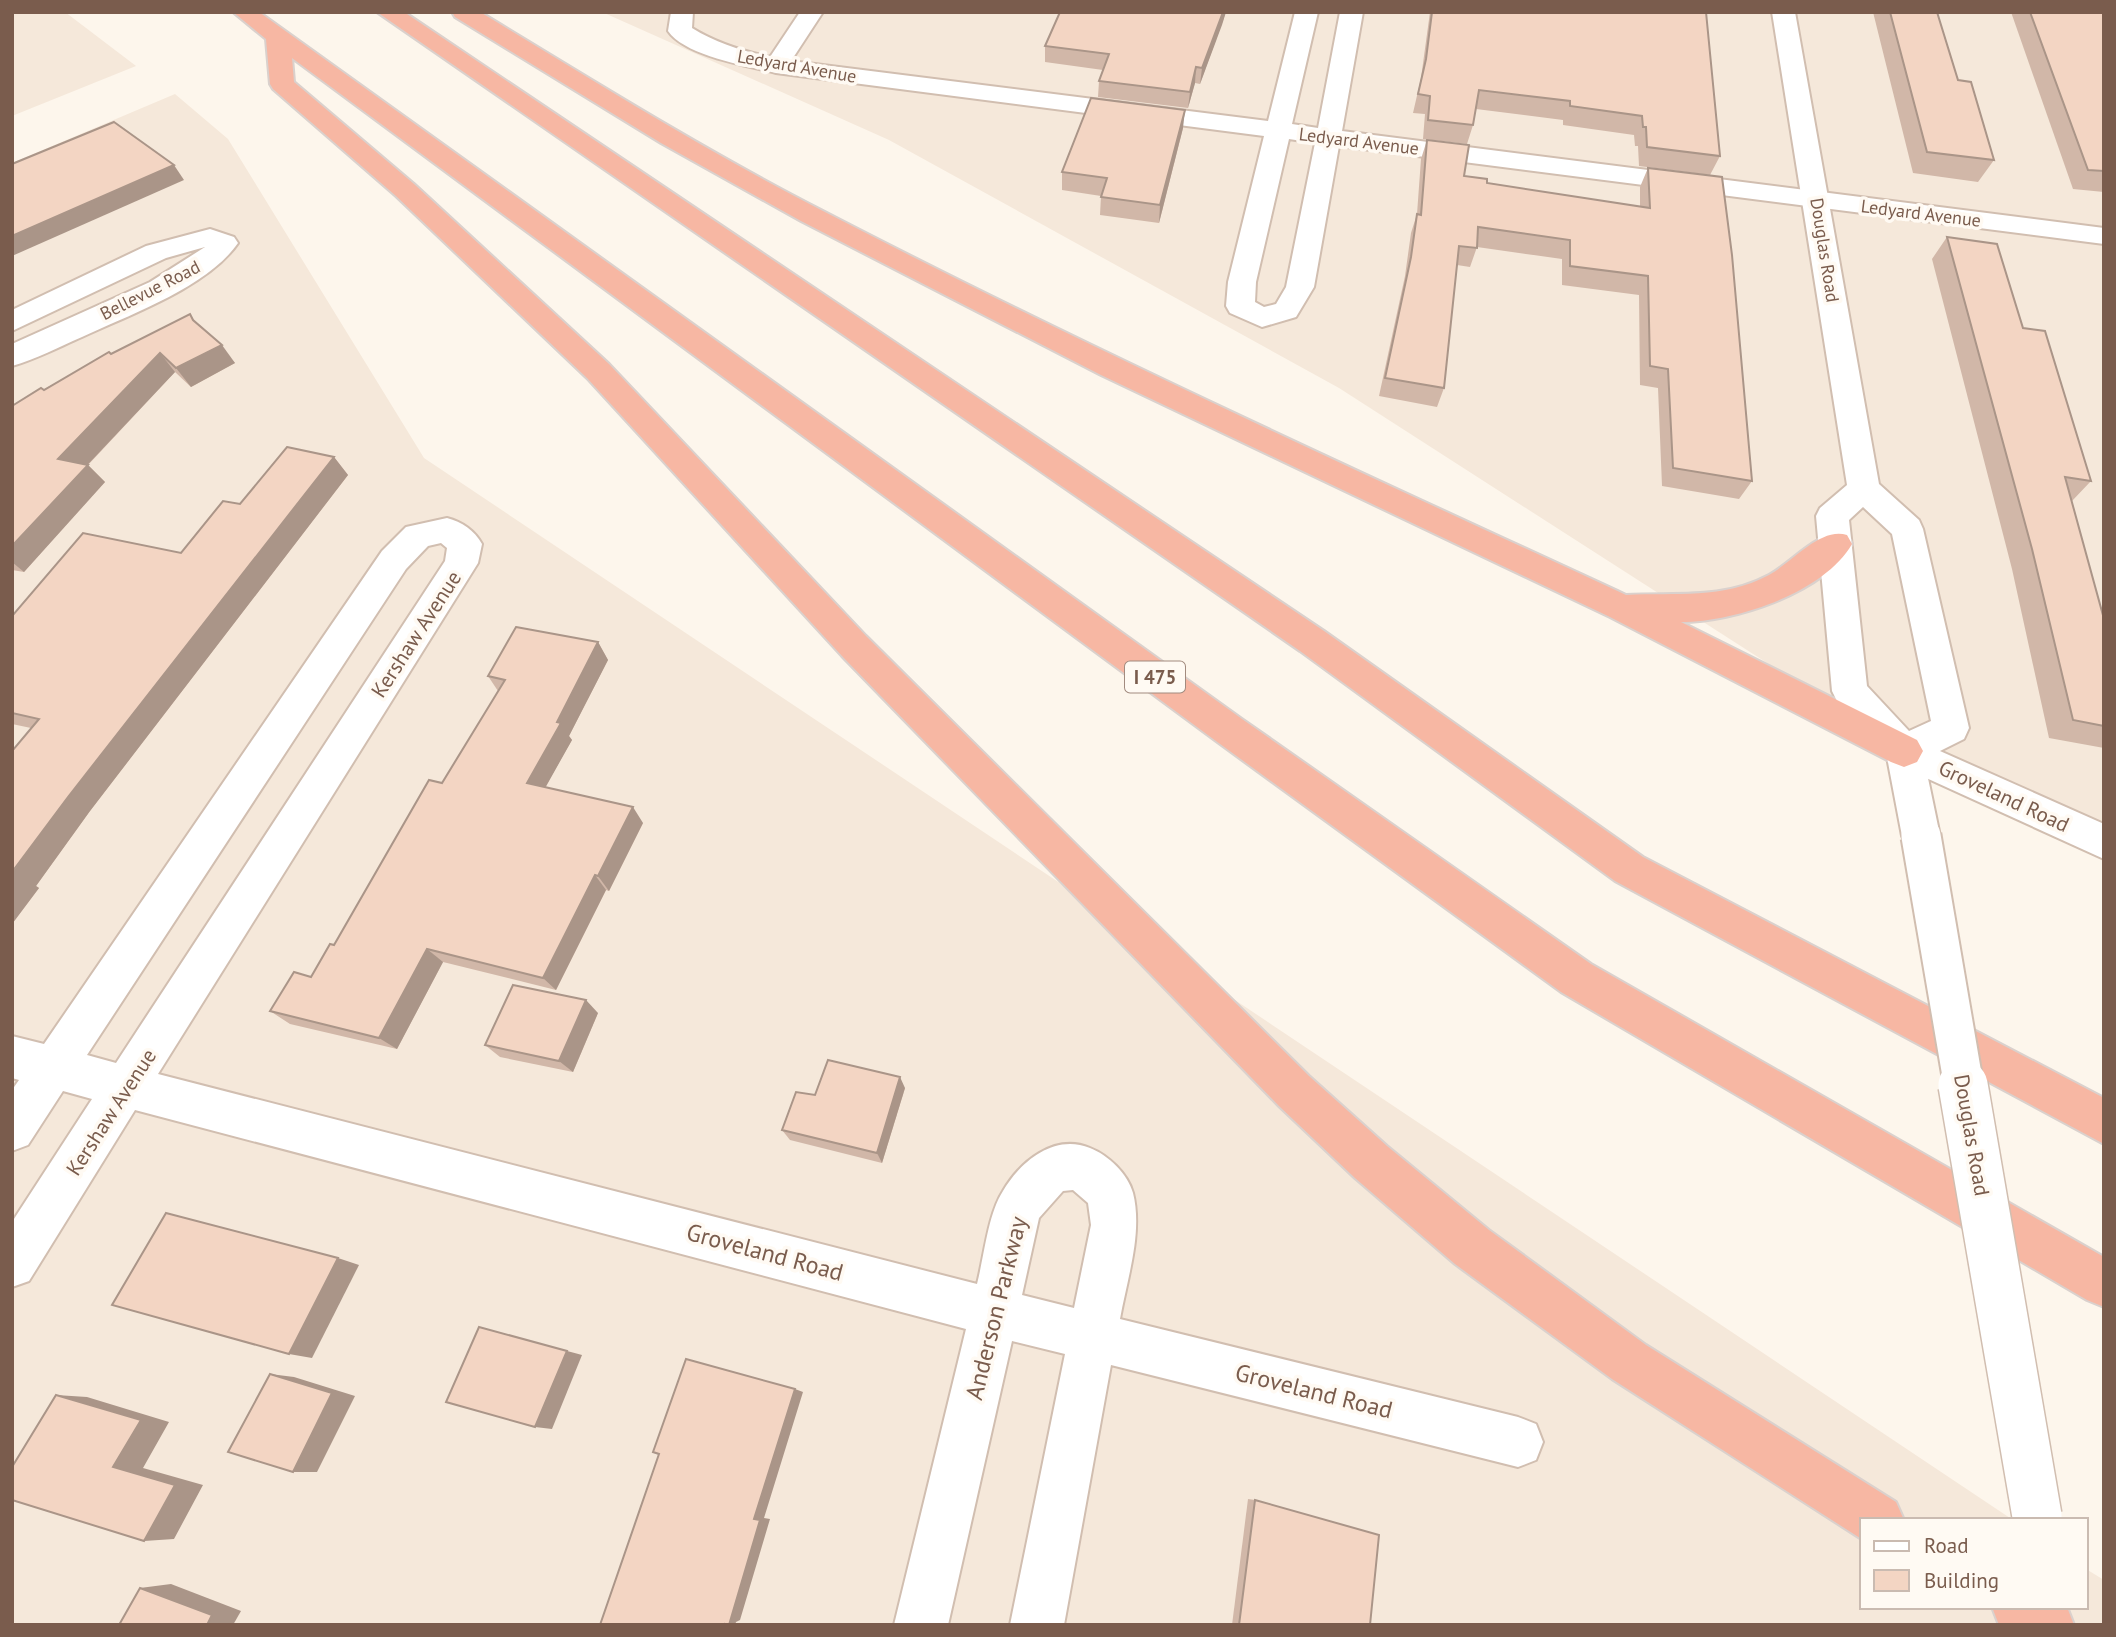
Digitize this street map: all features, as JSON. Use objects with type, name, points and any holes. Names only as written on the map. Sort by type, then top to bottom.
[{"type":"highway","name":"I 475","points":[[244,12],[1229,730],[1577,978],[2104,1283]]},
{"type":"highway","points":[[388,12],[1312,641],[1629,869],[2104,1122]]},
{"type":"highway","points":[[463,12],[670,138],[810,215],[1112,368],[1622,608],[1904,751]]},
{"type":"highway","points":[[278,39],[282,84],[405,190],[598,372],[864,656],[1303,1100],[1371,1162],[1483,1256],[1629,1362],[1875,1518]]},
{"type":"highway","points":[[1622,608],[1719,606],[1753,597],[1807,569],[1835,544]]},
{"type":"highway","points":[[2022,1609],[2047,1625]]},
{"type":"street","name":"Ledyard Avenue","points":[[682,12],[680,31],[701,45],[735,57],[776,66],[2104,236]]},
{"type":"street","points":[[776,66],[812,12]]},
{"type":"street","points":[[1307,12],[1242,282],[1240,306],[1262,317],[1286,310],[1300,287],[1331,137],[1352,12]]},
{"type":"street","name":"Douglas Road","points":[[1783,12],[1864,489]]},
{"type":"street","name":"Bellevue Road","points":[[12,322],[156,252],[210,237],[224,243],[218,252],[173,281],[12,356]]},
{"type":"street","points":[[1864,489],[1907,529],[1951,728],[1904,751],[1850,691],[1832,516],[1864,489]]},
{"type":"street","name":"Kershaw Avenue","points":[[12,1129],[33,1063],[394,560],[418,536],[447,530],[465,544],[461,563],[12,1265]]},
{"type":"street","name":"Douglas Road","points":[[1904,751],[1921,836],[2037,1518]]},
{"type":"street","name":"Groveland Road","points":[[1904,751],[2104,842]]},
{"type":"street","name":"Groveland Road","points":[[33,1063],[994,1312],[1518,1442]]},
{"type":"street","name":"Anderson Parkway","points":[[920,1625],[1019,1207],[1052,1169],[1081,1167],[1110,1192],[1114,1225],[1037,1625]]},
{"type":"shaded area","points":[[12,12],[65,12],[136,66],[12,116]]},
{"type":"shaded area","points":[[602,12],[2104,12],[2104,845],[1904,751],[1339,388],[889,140]]},
{"type":"shaded area","points":[[175,94],[228,139],[424,458],[2010,1518],[1860,1518],[1860,1609],[2088,1609],[2088,1570],[2104,1580],[2104,1625],[12,1625],[12,163]]},
{"type":"building","points":[[1060,12],[1223,12],[1202,68],[1196,67],[1190,92],[1099,81],[1109,54],[1045,46]]},
{"type":"building","points":[[1432,12],[1706,12],[1720,156],[1647,147],[1646,127],[1643,127],[1642,116],[1570,106],[1570,101],[1479,90],[1473,125],[1428,120],[1430,96],[1418,94]]},
{"type":"building","points":[[1890,12],[1937,12],[1958,80],[1971,82],[1994,160],[1927,152]]},
{"type":"building","points":[[2030,12],[2104,12],[2104,171],[2088,170]]},
{"type":"building","points":[[1091,98],[1185,110],[1160,205],[1101,197],[1107,178],[1062,172]]},
{"type":"building","points":[[114,122],[174,165],[12,236],[12,164]]},
{"type":"building","points":[[1427,140],[1469,145],[1464,176],[1487,179],[1487,183],[1650,208],[1648,168],[1722,177],[1732,255],[1752,481],[1673,468],[1668,369],[1650,366],[1648,276],[1570,266],[1570,240],[1478,227],[1477,248],[1459,246],[1444,388],[1385,378],[1411,257],[1417,214],[1421,215]]},
{"type":"building","points":[[1947,237],[1997,244],[2023,328],[2045,331],[2091,481],[2065,477],[2104,619],[2104,726],[2073,720],[2032,549]]},
{"type":"building","points":[[190,314],[193,320],[222,345],[176,368],[160,353],[58,459],[88,465],[12,546],[12,406],[109,352],[111,354]]},
{"type":"building","points":[[287,447],[334,457],[12,872],[12,751],[39,719],[12,713],[12,616],[83,533],[181,553],[223,501],[240,504]]},
{"type":"building","points":[[516,627],[598,642],[557,722],[561,723],[527,783],[633,807],[543,978],[427,949],[379,1038],[270,1011],[294,972],[311,977],[330,944],[334,945],[429,780],[442,783],[505,680],[488,676]]},
{"type":"building","points":[[513,985],[586,1000],[559,1061],[485,1045]]},
{"type":"building","points":[[828,1060],[900,1077],[877,1153],[782,1130],[796,1092],[815,1095]]},
{"type":"building","points":[[166,1213],[338,1258],[289,1354],[112,1305]]},
{"type":"building","points":[[479,1327],[567,1351],[535,1427],[446,1402]]},
{"type":"building","points":[[686,1359],[795,1389],[754,1519],[760,1520],[729,1625],[600,1625],[659,1454],[653,1452]]},
{"type":"building","points":[[270,1374],[332,1393],[293,1472],[228,1452]]},
{"type":"building","points":[[56,1395],[141,1420],[113,1467],[175,1485],[144,1541],[12,1500],[12,1467]]},
{"type":"building","points":[[1255,1500],[1379,1535],[1370,1625],[1239,1625]]},
{"type":"building","points":[[140,1588],[212,1615],[207,1625],[119,1625]]}]
